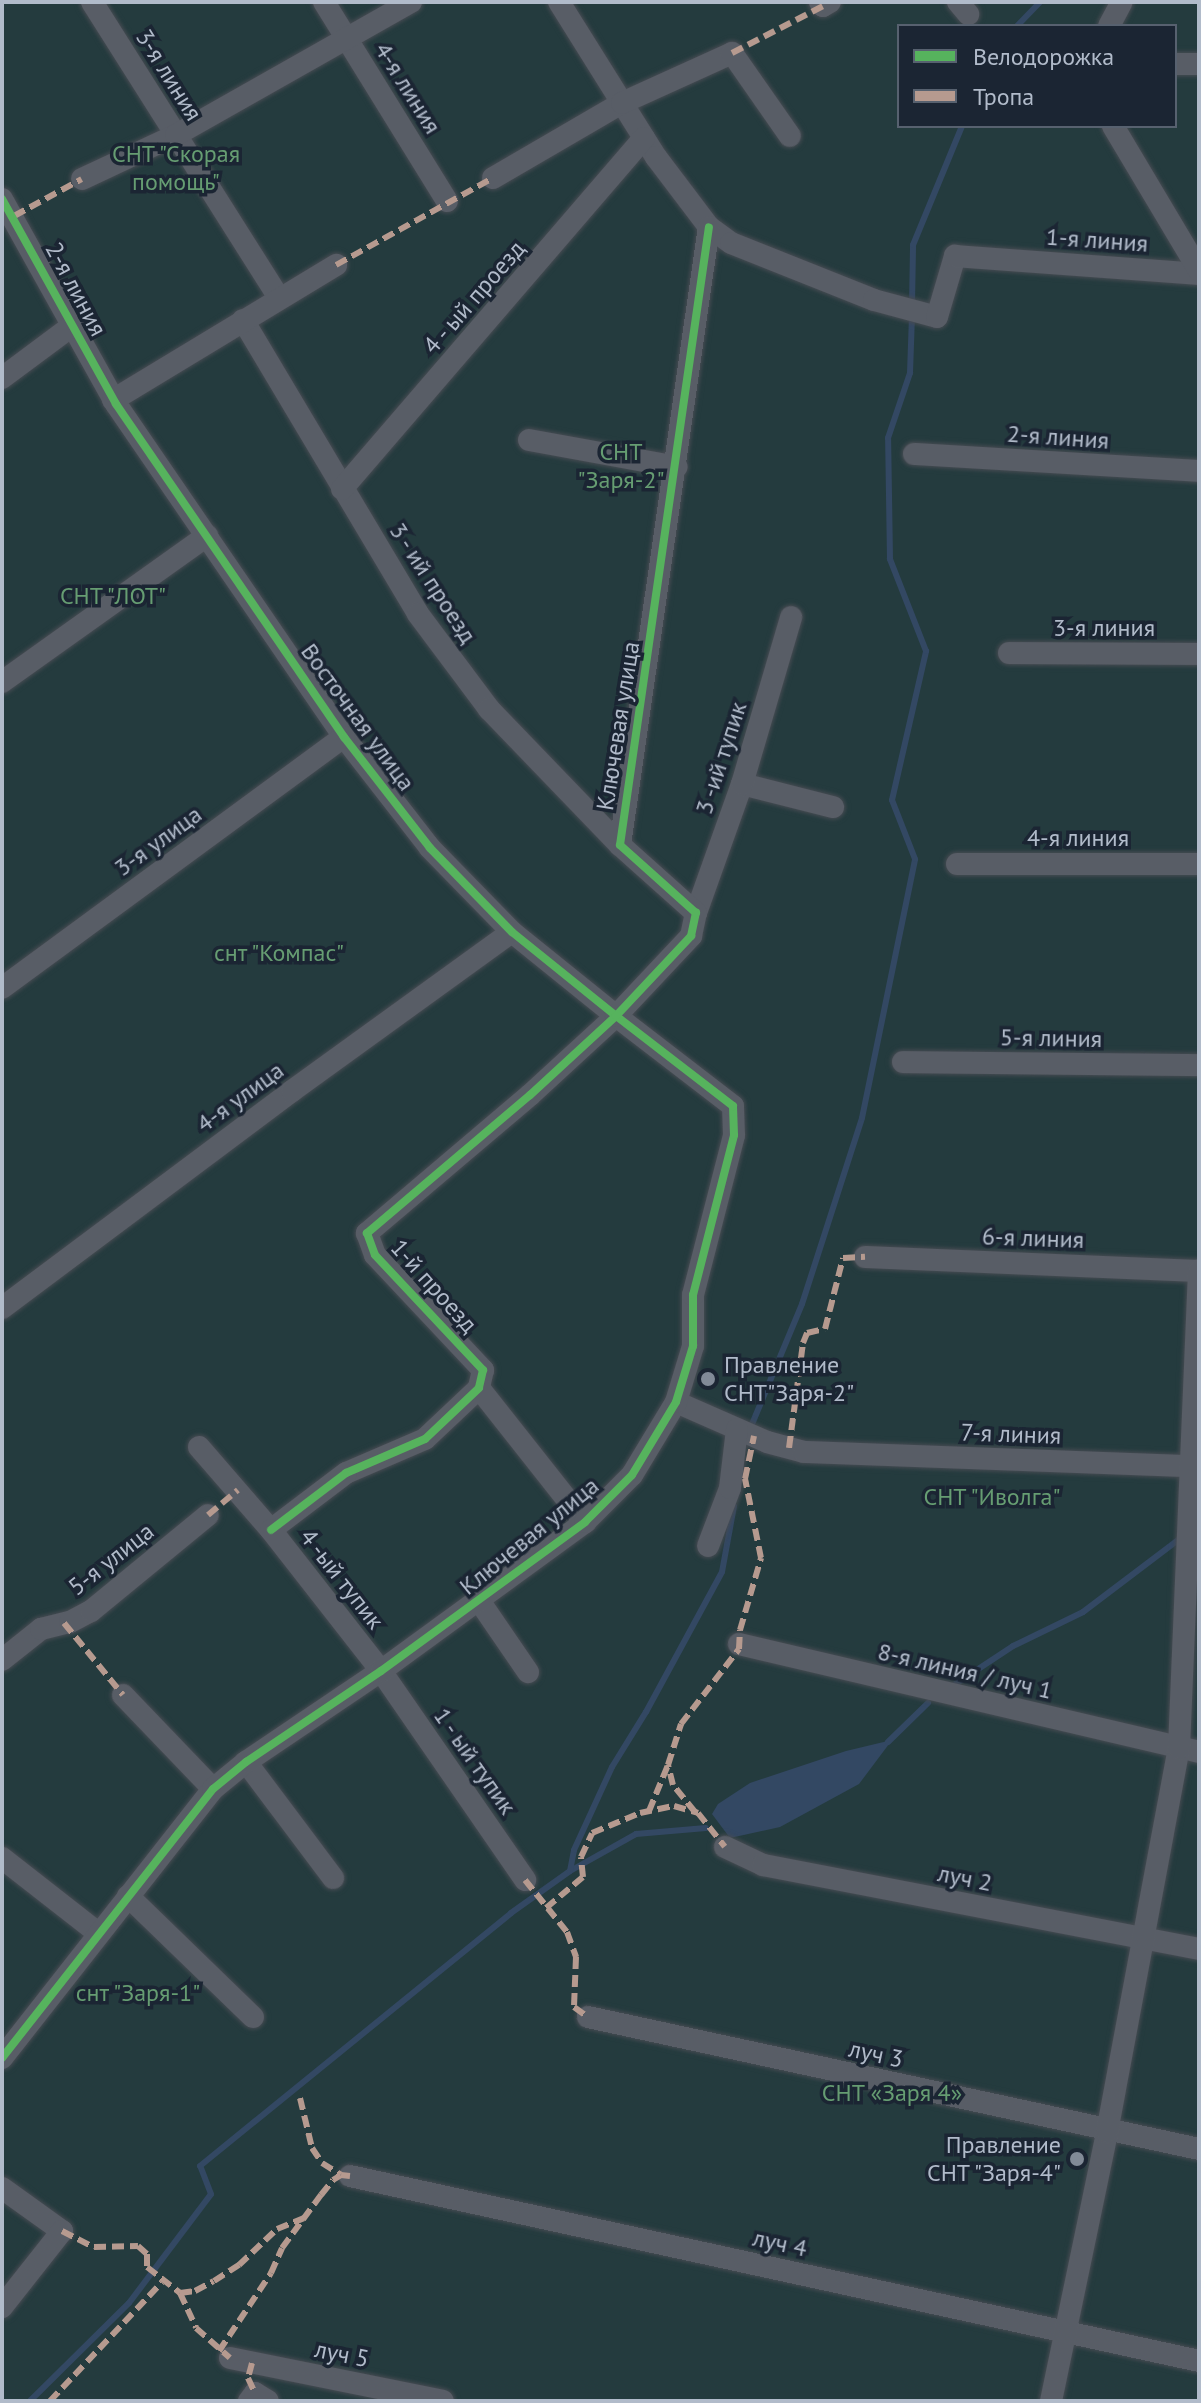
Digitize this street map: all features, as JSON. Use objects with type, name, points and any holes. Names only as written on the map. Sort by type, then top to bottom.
[{"type":"street","name":"3-я линия","points":[[92,2],[279,298]]},
{"type":"street","name":"4-я линия","points":[[324,2],[447,201]]},
{"type":"street","points":[[82,179],[176,135],[411,2]]},
{"type":"street","points":[[559,2],[644,138],[709,227]]},
{"type":"street","points":[[820,2],[823,6],[830,2]]},
{"type":"street","points":[[1110,24],[1122,2]]},
{"type":"street","points":[[493,178],[622,103],[732,53],[790,136]]},
{"type":"street","points":[[1177,64],[1199,64]]},
{"type":"street","points":[[1114,128],[1199,272]]},
{"type":"street","name":"4 - ый проезд","points":[[342,489],[644,138]]},
{"type":"street","name":"2-я линия","points":[[6,213],[73,325],[113,400]]},
{"type":"street","name":"1-я линия","points":[[709,227],[731,243],[899,308],[937,317],[955,256],[1199,272]]},
{"type":"street","name":"Ключевая улица","points":[[696,913],[620,845],[677,467],[709,227]]},
{"type":"street","points":[[113,400],[336,265]]},
{"type":"street","name":"3 - ий проезд","points":[[243,320],[418,614],[489,709],[620,845]]},
{"type":"street","points":[[2,378],[73,325]]},
{"type":"street","name":"Восточная улица","points":[[113,400],[344,737],[430,848],[512,932],[616,1016]]},
{"type":"street","points":[[529,440],[677,467]]},
{"type":"street","name":"2-я линия","points":[[914,454],[1199,471]]},
{"type":"street","points":[[2,682],[207,536]]},
{"type":"street","name":"3 -ий тупик","points":[[696,913],[742,784],[791,617]]},
{"type":"street","name":"3-я линия","points":[[1009,653],[1199,654]]},
{"type":"street","name":"3-я улица","points":[[2,988],[344,737]]},
{"type":"street","points":[[742,784],[833,807]]},
{"type":"street","name":"4-я линия","points":[[957,864],[1199,864]]},
{"type":"street","points":[[616,1016],[691,936],[696,913]]},
{"type":"street","name":"4-я улица","points":[[2,1308],[292,1091],[512,932]]},
{"type":"street","name":"Ключевая улица","points":[[2,2058],[213,1789],[246,1762],[480,1602],[585,1522],[632,1475],[676,1402],[693,1346],[693,1295],[734,1135],[733,1106],[616,1016]]},
{"type":"street","name":"1-й проезд","points":[[479,1388],[483,1370],[375,1255],[367,1233],[530,1095],[616,1016]]},
{"type":"street","name":"5-я линия","points":[[903,1062],[1199,1065]]},
{"type":"street","name":"6-я линия","points":[[865,1257],[1199,1270]]},
{"type":"street","points":[[1051,2401],[1107,2132],[1142,1939],[1189,1750],[1199,1270]]},
{"type":"street","points":[[271,1530],[346,1473],[425,1439],[479,1388],[585,1522]]},
{"type":"street","name":"7-я линия","points":[[676,1402],[744,1432],[804,1452],[1194,1466]]},
{"type":"street","points":[[708,1546],[730,1488],[744,1432]]},
{"type":"street","name":"4 -ый тупик","points":[[199,1447],[271,1530],[381,1671]]},
{"type":"street","name":"5-я улица","points":[[2,1660],[41,1629],[70,1622],[91,1611],[208,1515]]},
{"type":"street","points":[[480,1602],[528,1672]]},
{"type":"street","name":"8-я линия / луч 1","points":[[739,1644],[1189,1750]]},
{"type":"street","name":"1 - ый тупик","points":[[381,1671],[525,1880]]},
{"type":"street","points":[[123,1695],[213,1789]]},
{"type":"street","points":[[1189,1750],[1199,1735]]},
{"type":"street","points":[[246,1762],[333,1878]]},
{"type":"street","name":"луч 2","points":[[725,1847],[763,1865],[1199,1949]]},
{"type":"street","points":[[2,1858],[98,1933]]},
{"type":"street","points":[[128,1896],[253,2017]]},
{"type":"street","name":"луч 3","points":[[588,2017],[1107,2132],[1199,2149]]},
{"type":"street","name":"луч 4","points":[[350,2176],[1199,2361]]},
{"type":"street","points":[[2,2188],[62,2231],[2,2307]]},
{"type":"street","name":"луч 5","points":[[230,2358],[443,2401]]},
{"type":"green space","points":[[2,2],[1199,2],[1199,2401],[2,2401]]},
{"type":"water","points":[[892,1740],[859,1784],[780,1827],[730,1838],[712,1814],[718,1804],[750,1783],[846,1751]]},
{"type":"waterway","points":[[1019,24],[1040,2]]},
{"type":"waterway","points":[[912,305],[913,245],[961,128]]},
{"type":"waterway","points":[[750,1429],[802,1304],[862,1118],[915,859],[892,800],[926,651],[890,559],[888,438],[910,373],[912,316]]},
{"type":"waterway","points":[[30,2401],[129,2303],[211,2194],[200,2166],[511,1913],[570,1871],[574,1850],[612,1767],[646,1712],[722,1572],[734,1506]]},
{"type":"waterway","points":[[951,1687],[1013,1646],[1083,1612],[1182,1537]]},
{"type":"waterway","points":[[888,1742],[928,1703]]},
{"type":"waterway","points":[[570,1871],[636,1834],[706,1828]]},
{"type":"marked path","points":[[732,53],[823,6]]},
{"type":"marked path","points":[[336,265],[493,178]]},
{"type":"marked path","points":[[14,216],[82,179]]},
{"type":"marked path","points":[[789,1448],[803,1343],[807,1333],[825,1329],[843,1258],[865,1257]]},
{"type":"marked path","points":[[695,1812],[673,1785],[668,1765],[681,1724],[739,1649],[740,1630],[761,1558],[745,1479],[754,1436]]},
{"type":"marked path","points":[[208,1515],[238,1490]]},
{"type":"marked path","points":[[64,1623],[123,1695]]},
{"type":"marked path","points":[[649,1811],[668,1765]]},
{"type":"marked path","points":[[546,1908],[583,1877],[581,1857],[592,1833],[640,1813],[674,1806],[698,1813],[725,1847]]},
{"type":"marked path","points":[[525,1880],[567,1932],[576,1957],[574,2007],[588,2017]]},
{"type":"marked path","points":[[300,2098],[312,2148],[322,2163],[341,2175]]},
{"type":"marked path","points":[[219,2351],[271,2273],[282,2248],[321,2195],[333,2180],[341,2175],[350,2176]]},
{"type":"marked path","points":[[180,2293],[195,2291],[214,2281],[239,2265],[277,2229],[304,2218]]},
{"type":"marked path","points":[[62,2231],[94,2247],[138,2246],[147,2254],[147,2267],[180,2293],[196,2328],[230,2358]]},
{"type":"marked path","points":[[50,2401],[162,2282]]},
{"type":"marked path","points":[[252,2363],[248,2378],[255,2393]]},
{"type":"cycle path","points":[[2,199],[116,404],[344,737],[430,848],[512,932],[616,1016],[530,1095],[367,1233],[375,1255],[483,1370],[479,1388],[425,1439],[346,1473],[271,1530]]},
{"type":"cycle path","points":[[2,2058],[213,1789],[246,1762],[381,1671],[585,1522],[632,1475],[676,1402],[693,1346],[693,1295],[734,1135],[733,1106],[616,1016],[691,936],[696,913],[620,845],[709,227]]},
{"type":"place","name":"Правление СНТ\"Заря-2\"","points":[[708,1379]]},
{"type":"place","name":"Правление СНТ \"Заря-4\"","points":[[1077,2159]]},
{"type":"park label","name":"СНТ \"Скорая помощь\"","points":[[176,168]]},
{"type":"park label","name":"СНТ \"Заря-2\"","points":[[621,466]]},
{"type":"park label","name":"СНТ \"ЛОТ\"","points":[[113,596]]},
{"type":"park label","name":"снт \"Компас\"","points":[[279,953]]},
{"type":"park label","name":"СНТ \"Иволга\"","points":[[992,1497]]},
{"type":"park label","name":"снт \"Заря-1\"","points":[[138,1993]]},
{"type":"park label","name":"СНТ «Заря 4»","points":[[892,2093]]}]
